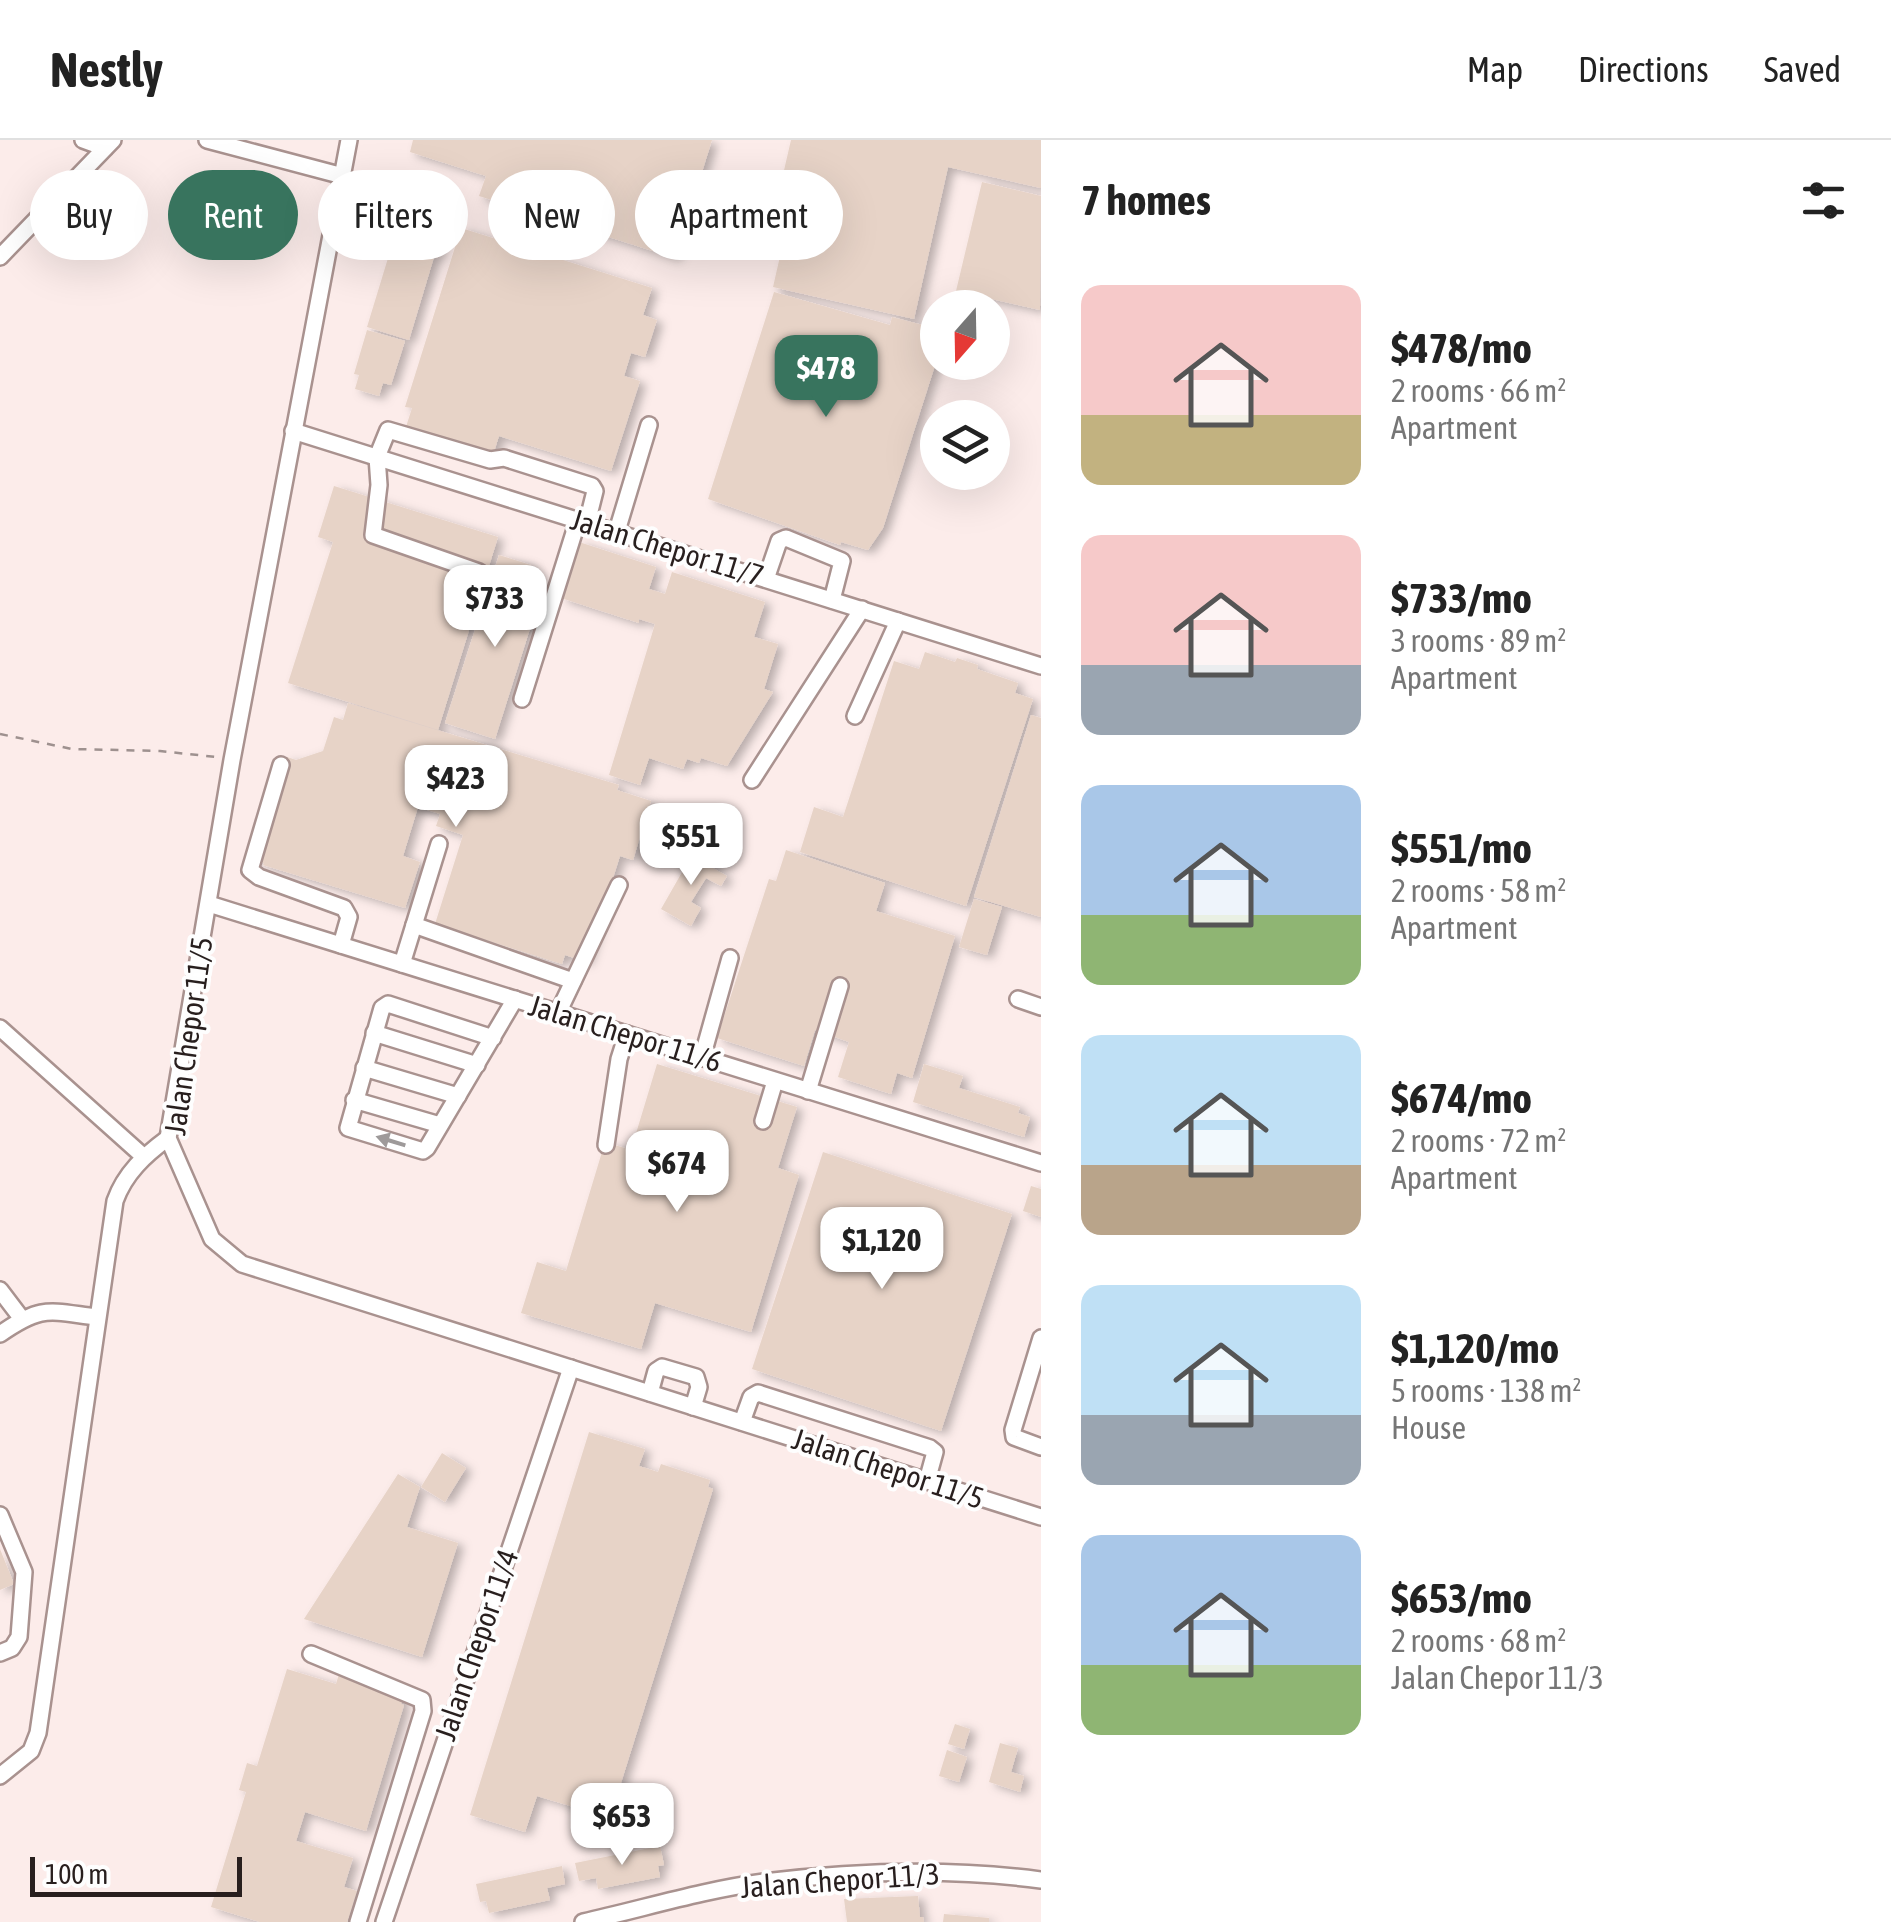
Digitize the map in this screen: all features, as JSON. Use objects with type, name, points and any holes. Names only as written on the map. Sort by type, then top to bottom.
[{"type":"street","points":[[82,140],[109,144]]},
{"type":"street","points":[[207,140],[320,170]]},
{"type":"street","name":"Jalan Chepor 11/5","points":[[344,170],[349,140]]},
{"type":"street","points":[[3,250],[109,144]]},
{"type":"street","name":"Jalan Chepor 11/5","points":[[327,260],[232,760],[168,1138],[212,1239],[242,1264],[1041,1517]]},
{"type":"street","points":[[617,531],[649,425]]},
{"type":"street","points":[[479,572],[373,536],[380,485],[376,457],[384,436],[392,429],[592,486],[594,491],[522,699]]},
{"type":"street","name":"Jalan Chepor 11/7","points":[[293,431],[1041,666]]},
{"type":"street","points":[[766,579],[779,541],[786,538],[842,561],[832,600]]},
{"type":"street","points":[[752,780],[862,610]]},
{"type":"street","points":[[855,716],[898,621]]},
{"type":"street","points":[[282,765],[250,870],[259,877],[344,908],[350,917],[341,945]]},
{"type":"street","points":[[402,964],[439,844]]},
{"type":"street","points":[[558,1012],[619,885]]},
{"type":"street","name":"Jalan Chepor 11/6","points":[[209,904],[1041,1164]]},
{"type":"street","points":[[414,925],[573,982]]},
{"type":"street","points":[[702,1058],[730,958]]},
{"type":"street","points":[[808,1091],[840,986]]},
{"type":"street","points":[[493,1038],[388,1004],[382,1008],[348,1128],[423,1152],[477,1065],[516,1000]]},
{"type":"street","points":[[1018,1000],[1041,1007]]},
{"type":"street","points":[[0,1028],[143,1156]]},
{"type":"street","points":[[374,1033],[477,1065]]},
{"type":"street","points":[[606,1145],[619,1059],[627,1034]]},
{"type":"street","points":[[364,1068],[458,1096]]},
{"type":"street","points":[[763,1121],[776,1081]]},
{"type":"street","points":[[354,1100],[440,1125]]},
{"type":"street","points":[[0,1776],[31,1751],[38,1733],[115,1201],[143,1156],[168,1138]]},
{"type":"street","points":[[0,1290],[22,1319]]},
{"type":"street","points":[[0,1334],[45,1310],[96,1317]]},
{"type":"street","points":[[1041,1338],[1013,1430],[1014,1437],[1041,1448]]},
{"type":"street","points":[[650,1393],[656,1371],[662,1366],[696,1377],[699,1387],[693,1407]]},
{"type":"street","name":"Jalan Chepor 11/4","points":[[385,1922],[571,1368]]},
{"type":"street","points":[[742,1422],[754,1394],[930,1448],[935,1458],[927,1481]]},
{"type":"street","points":[[0,1515],[24,1572],[19,1638],[12,1648],[0,1653]]},
{"type":"street","points":[[311,1654],[422,1700],[423,1711],[358,1922]]},
{"type":"street","name":"Jalan Chepor 11/3","points":[[583,1922],[778,1881],[930,1872],[992,1873],[1041,1880]]},
{"type":"path","points":[[0,734],[72,749],[160,751],[232,760]]},
{"type":"building","points":[[413,140],[712,140],[703,170],[635,170],[635,245],[615,239],[615,170],[488,170],[488,199],[479,196],[486,176],[410,152]]},
{"type":"building","points":[[791,140],[1041,140],[1041,188],[948,167],[914,319],[773,287],[779,260],[843,260],[843,170],[784,170]]},
{"type":"building","points":[[982,182],[1041,196],[1040,310],[1010,303],[1010,290],[956,290]]},
{"type":"building","points":[[468,230],[488,236],[488,260],[563,260],[652,288],[643,315],[657,320],[645,357],[631,353],[624,376],[640,381],[611,471],[499,436],[492,458],[405,430],[412,408],[405,407],[451,260],[468,260]]},
{"type":"building","points":[[387,260],[433,260],[409,340],[367,327]]},
{"type":"building","points":[[774,292],[890,325],[892,317],[920,324],[920,380],[930,380],[924,400],[920,400],[920,412],[883,528],[868,550],[841,542],[840,545],[708,499]]},
{"type":"building","points":[[367,330],[405,341],[391,385],[383,383],[379,396],[355,389],[359,375],[354,374]]},
{"type":"building","points":[[334,486],[498,537],[438,730],[288,683],[333,542],[318,537]]},
{"type":"building","points":[[579,542],[656,567],[649,589],[665,594],[672,572],[765,602],[754,637],[778,644],[764,689],[773,692],[727,766],[701,758],[699,763],[687,759],[683,769],[649,758],[640,785],[609,775],[655,624],[639,619],[639,623],[561,598]]},
{"type":"building","points":[[499,555],[531,565],[528,575],[537,577],[532,594],[540,597],[495,739],[445,723]]},
{"type":"building","points":[[925,652],[978,665],[977,669],[1018,683],[1015,693],[1033,699],[966,906],[800,852],[814,807],[843,817],[894,661],[919,669]]},
{"type":"building","points":[[348,703],[619,785],[617,790],[651,801],[633,860],[620,856],[586,962],[565,955],[562,964],[435,924],[463,835],[436,826],[440,814],[418,807],[403,856],[420,862],[405,908],[252,859],[287,757],[296,760],[323,751],[334,717],[343,720]]},
{"type":"building","points":[[1031,715],[1041,718],[1041,917],[974,897]]},
{"type":"building","points":[[697,846],[705,851],[701,857],[713,864],[711,867],[727,876],[721,886],[706,878],[691,902],[701,908],[691,926],[661,909]]},
{"type":"building","points":[[786,850],[885,883],[876,911],[955,936],[912,1078],[897,1073],[891,1094],[838,1077],[849,1042],[815,1030],[804,1066],[717,1038],[769,879],[776,881]]},
{"type":"building","points":[[974,899],[1002,907],[987,955],[959,947]]},
{"type":"building","points":[[657,1064],[797,1107],[778,1168],[799,1175],[751,1332],[655,1303],[641,1349],[521,1313],[537,1262],[566,1271],[605,1142],[631,1150]]},
{"type":"building","points":[[924,1064],[963,1076],[959,1088],[1020,1107],[1018,1113],[1030,1117],[1024,1137],[913,1102]]},
{"type":"building","points":[[823,1152],[1012,1214],[941,1431],[752,1369]]},
{"type":"building","points":[[1031,1186],[1041,1189],[1041,1217],[1023,1211]]},
{"type":"building","points":[[589,1432],[645,1449],[639,1466],[658,1472],[661,1464],[710,1480],[708,1487],[713,1489],[610,1818],[537,1796],[525,1832],[470,1815]]},
{"type":"building","points":[[442,1453],[466,1468],[445,1502],[421,1487]]},
{"type":"building","points":[[398,1474],[420,1487],[407,1527],[458,1543],[422,1657],[304,1619]]},
{"type":"building","points":[[0,1549],[14,1584],[0,1590]]},
{"type":"building","points":[[287,1669],[336,1684],[339,1674],[404,1694],[366,1831],[305,1812],[296,1841],[353,1858],[344,1887],[357,1891],[347,1922],[260,1922],[211,1907],[246,1792],[239,1790],[247,1763],[257,1766]]},
{"type":"building","points":[[955,1724],[970,1729],[964,1749],[948,1744]]},
{"type":"building","points":[[1000,1743],[1018,1748],[1011,1772],[1024,1776],[1020,1792],[989,1782]]},
{"type":"building","points":[[947,1750],[967,1757],[959,1782],[939,1776]]},
{"type":"building","points":[[660,1846],[664,1865],[658,1866],[660,1877],[598,1889],[596,1878],[579,1881],[575,1863]]},
{"type":"building","points":[[562,1866],[565,1884],[547,1888],[550,1900],[489,1913],[486,1901],[480,1902],[476,1884]]},
{"type":"building","points":[[918,1896],[924,1922],[847,1922],[844,1899]]},
{"type":"building","points":[[944,1914],[989,1918],[989,1922],[943,1922]]}]
